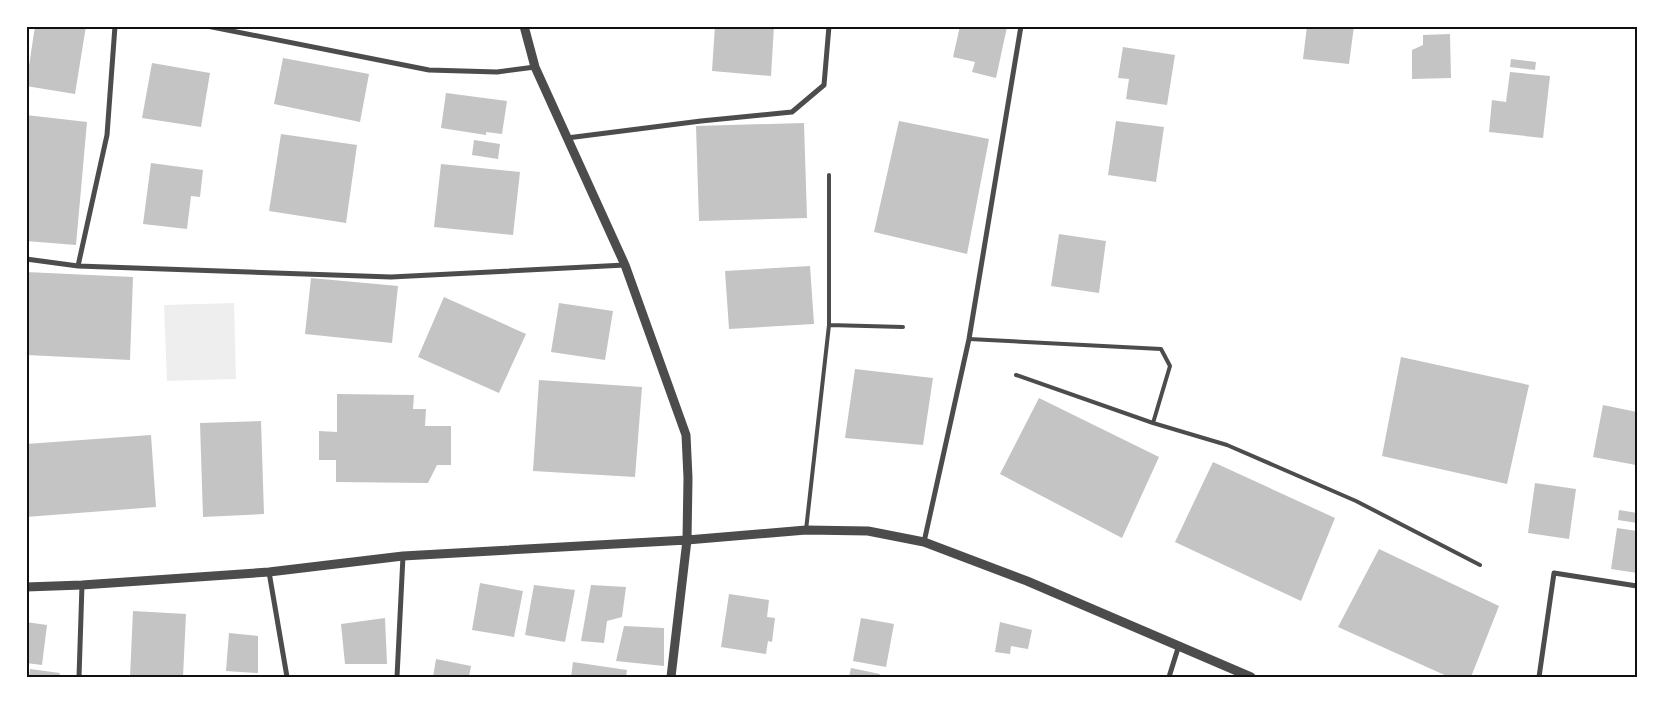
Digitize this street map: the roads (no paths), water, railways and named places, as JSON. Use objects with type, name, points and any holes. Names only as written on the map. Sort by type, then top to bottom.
[{"type":"street","points":[[78,266],[107,135],[115,26]]},
{"type":"street","points":[[207,26],[429,70],[497,72],[535,67]]},
{"type":"street","points":[[524,26],[535,67],[625,265],[686,435],[688,540],[671,677]]},
{"type":"street","points":[[567,138],[701,121],[792,112],[824,85],[829,26]]},
{"type":"street","points":[[924,542],[969,339],[1021,26]]},
{"type":"street","points":[[26,259],[78,266],[391,277],[625,265]]},
{"type":"street","points":[[26,587],[269,572],[403,556],[688,540],[806,530],[868,531],[924,542],[1027,581],[1251,677]]},
{"type":"street","points":[[397,677],[403,556]]},
{"type":"street","points":[[269,572],[288,677]]},
{"type":"street","points":[[1539,677],[1554,573],[1637,586]]},
{"type":"street","points":[[79,677],[82,585]]},
{"type":"street","points":[[1169,677],[1179,645]]},
{"type":"lane","points":[[806,530],[829,325],[829,175]]},
{"type":"lane","points":[[829,325],[903,327]]},
{"type":"lane","points":[[969,339],[1161,349],[1170,366],[1152,423]]},
{"type":"lane","points":[[1016,375],[1152,423],[1227,445],[1348,497],[1480,565]]}]
